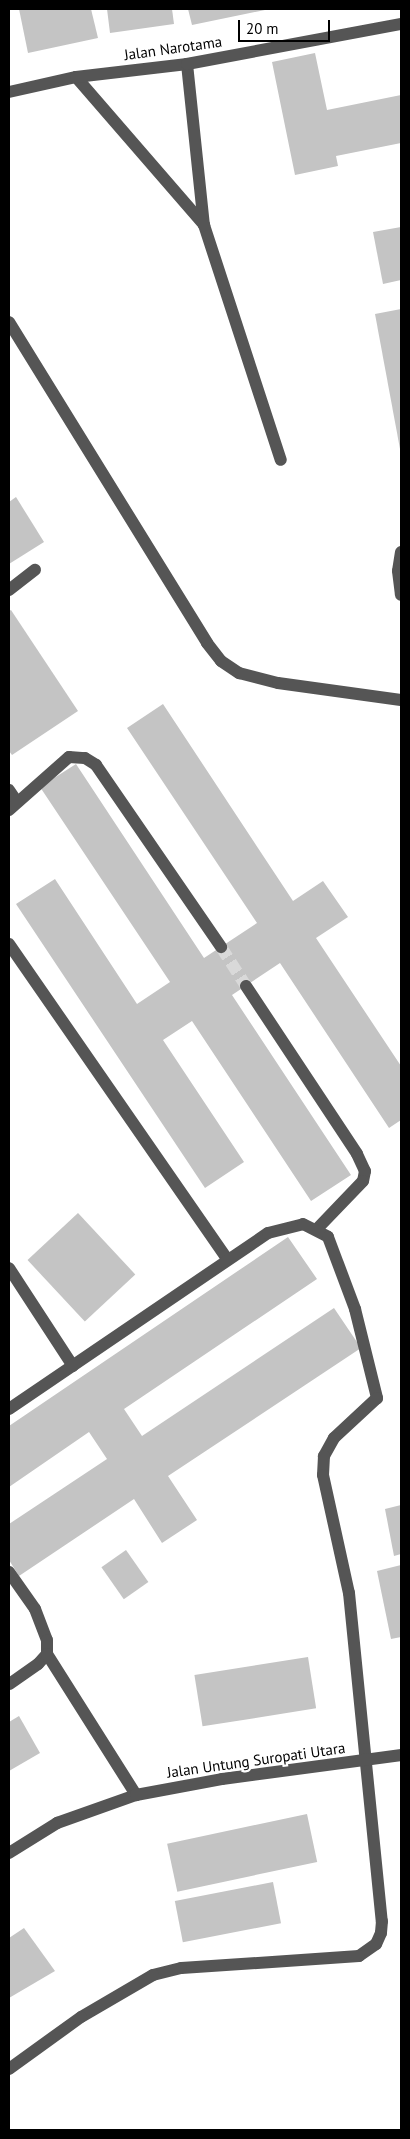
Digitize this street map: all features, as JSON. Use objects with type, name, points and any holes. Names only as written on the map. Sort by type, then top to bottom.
[{"type":"street","name":"Jalan Narotama","points":[[9,92],[76,77],[187,64],[401,24]]},
{"type":"street","points":[[187,64],[204,225],[282,460]]},
{"type":"street","points":[[76,77],[204,225]]},
{"type":"street","points":[[9,322],[207,644],[221,661],[239,673],[278,683],[401,700]]},
{"type":"street","points":[[401,552],[398,571],[401,595]]},
{"type":"street","points":[[9,590],[35,570]]},
{"type":"street","points":[[9,790],[13,806],[69,757],[85,758],[96,765],[221,947]]},
{"type":"street","points":[[9,944],[228,1260]]},
{"type":"street","points":[[246,986],[358,1154],[365,1171],[363,1181],[317,1229]]},
{"type":"street","points":[[9,1409],[268,1233],[292,1224],[302,1224],[317,1229],[328,1238],[337,1256],[355,1309],[377,1398],[334,1438],[324,1456],[323,1475],[349,1592],[382,1921],[381,1933],[367,1952],[349,1958],[166,1970],[153,1975],[81,2017],[9,2069]]},
{"type":"street","points":[[9,1268],[73,1366]]},
{"type":"street","points":[[9,1572],[43,1626],[47,1654],[136,1795]]},
{"type":"street","points":[[9,1684],[38,1664],[47,1654]]},
{"type":"street","name":"Jalan Untung Suropati Utara","points":[[9,1853],[57,1823],[136,1795],[222,1778],[401,1755]]},
{"type":"building","points":[[19,9],[91,9],[98,38],[28,53]]},
{"type":"building","points":[[107,9],[172,9],[174,24],[110,33]]},
{"type":"building","points":[[188,9],[265,9],[265,10],[192,25]]},
{"type":"building","points":[[315,53],[327,110],[401,95],[401,143],[336,156],[338,166],[295,175],[272,62]]},
{"type":"building","points":[[401,227],[401,280],[383,284],[373,232]]},
{"type":"building","points":[[401,309],[401,449],[400,449],[375,314]]},
{"type":"building","points":[[16,497],[44,542],[9,564],[9,502]]},
{"type":"building","points":[[11,610],[78,711],[12,755],[9,751],[9,611]]},
{"type":"building","points":[[163,704],[293,901],[323,881],[348,917],[316,938],[401,1066],[401,1120],[389,1128],[280,963],[232,995],[351,1175],[311,1201],[192,1021],[163,1040],[244,1162],[205,1188],[16,904],[55,879],[137,1004],[170,982],[40,787],[76,764],[204,958],[257,923],[127,728]]},
{"type":"building","points":[[78,1213],[135,1274],[85,1321],[28,1260]]},
{"type":"building","points":[[288,1237],[317,1279],[124,1409],[142,1436],[334,1308],[361,1348],[168,1476],[197,1520],[162,1543],[134,1499],[19,1576],[9,1560],[9,1524],[107,1459],[89,1432],[9,1487],[9,1426]]},
{"type":"building","points":[[401,1505],[401,1554],[394,1556],[385,1509]]},
{"type":"building","points":[[126,1550],[148,1582],[124,1599],[101,1567]]},
{"type":"building","points":[[401,1565],[401,1637],[391,1639],[377,1571]]},
{"type":"building","points":[[308,1657],[316,1708],[203,1726],[194,1675]]},
{"type":"building","points":[[19,1716],[40,1753],[9,1771],[9,1722]]},
{"type":"building","points":[[307,1814],[317,1862],[177,1892],[167,1844]]},
{"type":"building","points":[[273,1882],[281,1923],[183,1942],[175,1901]]},
{"type":"building","points":[[24,1928],[55,1971],[9,1998],[9,1938]]},
{"type":"tunnel","points":[[221,947],[246,986]]}]
